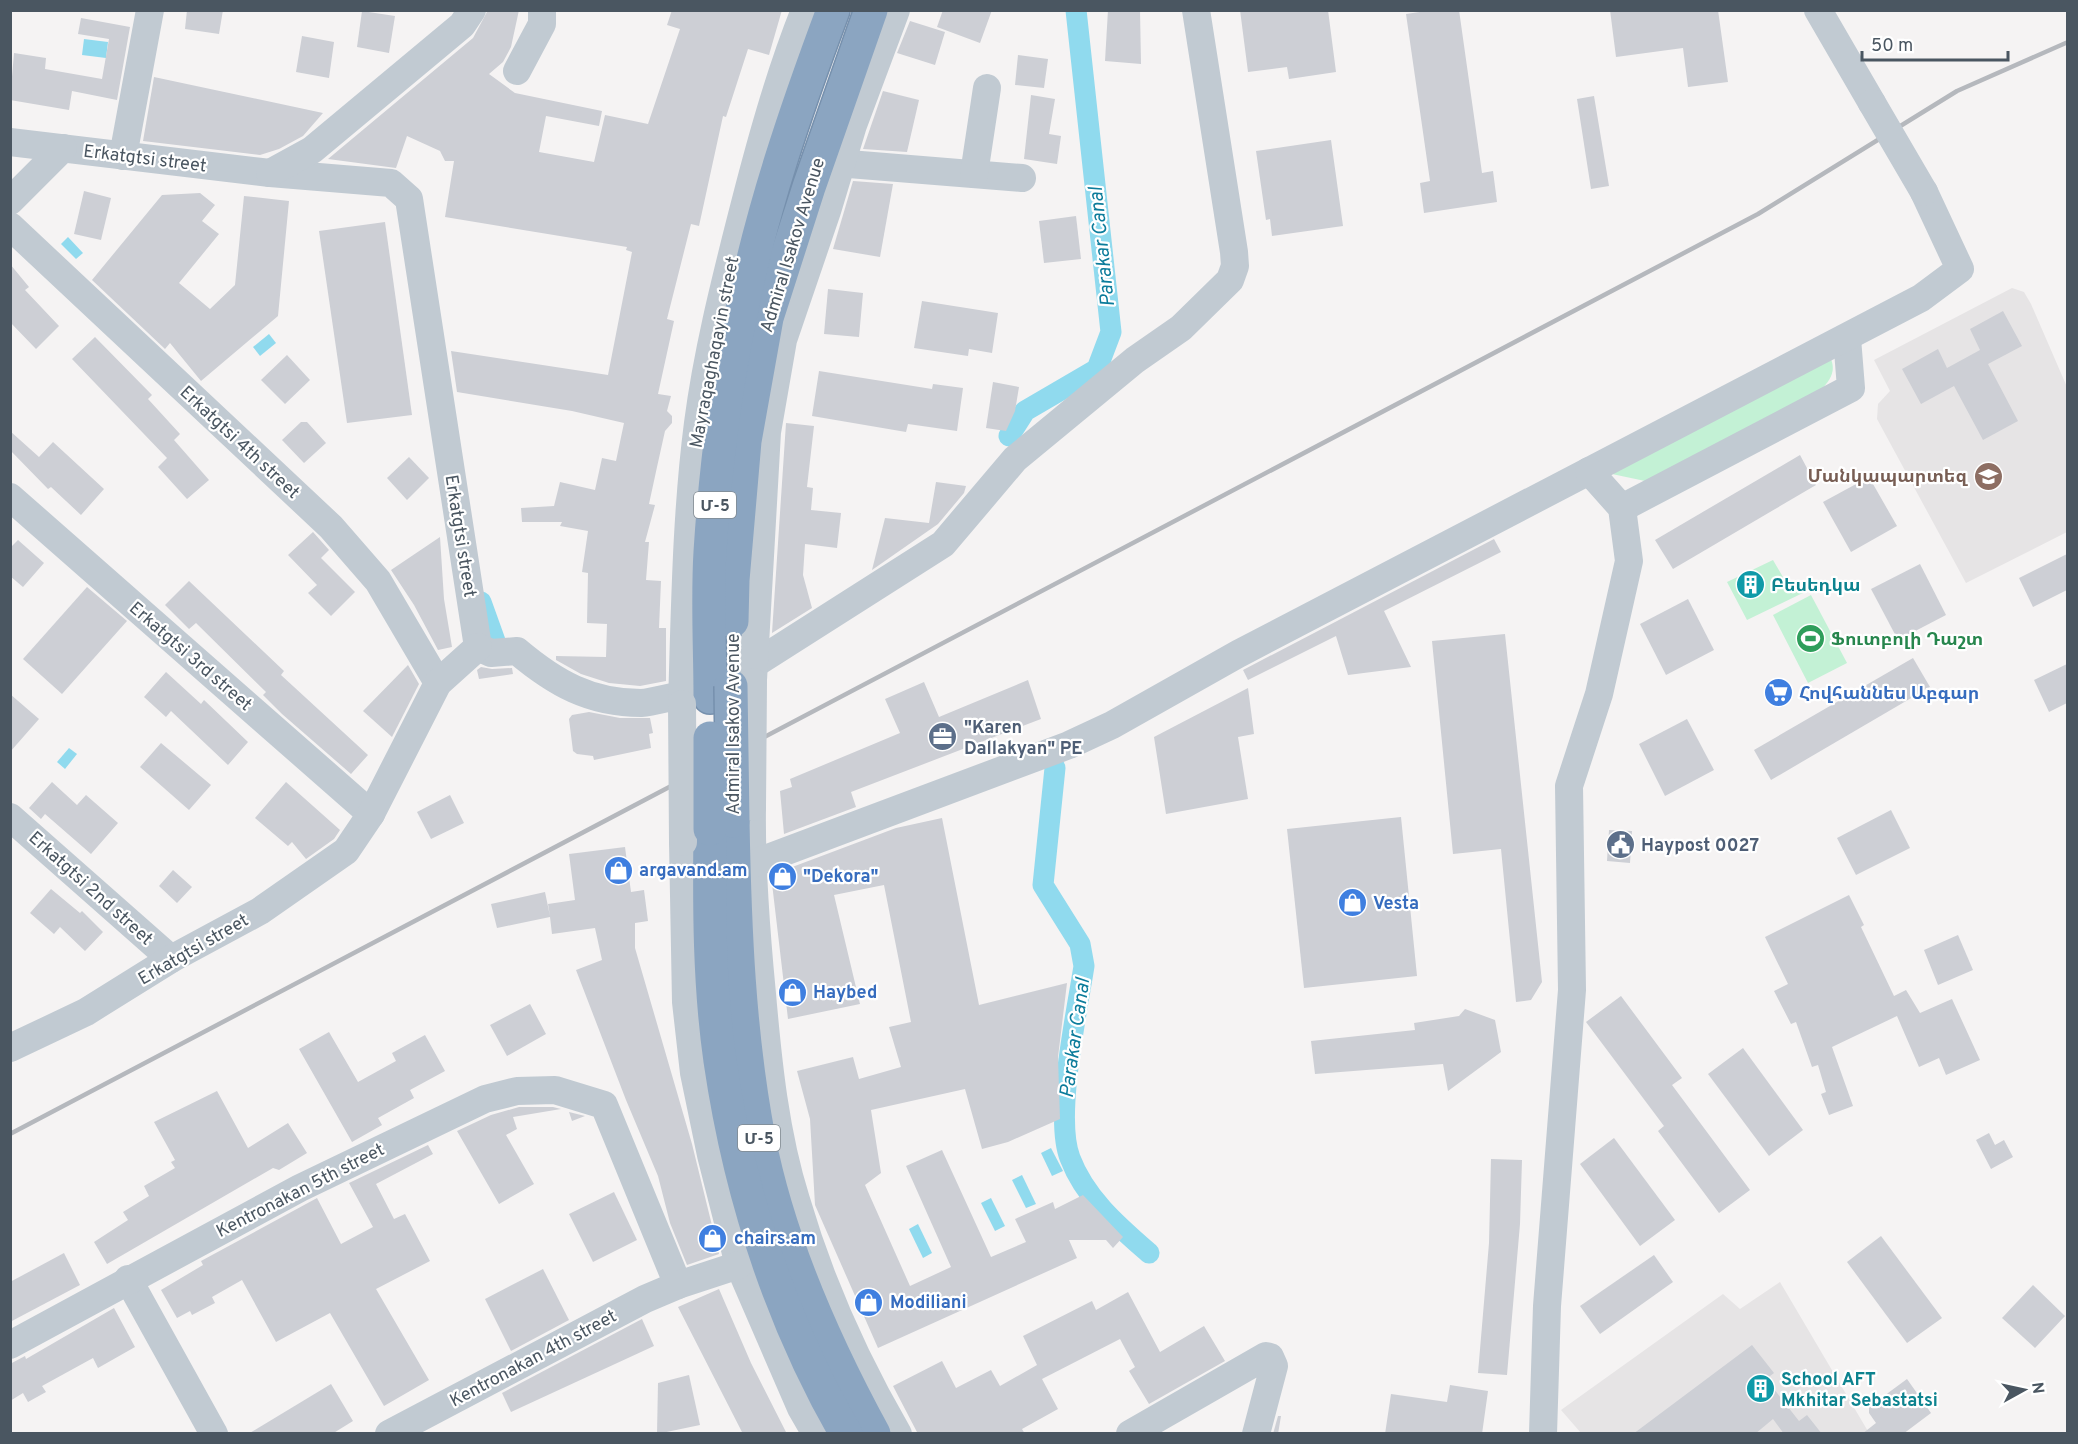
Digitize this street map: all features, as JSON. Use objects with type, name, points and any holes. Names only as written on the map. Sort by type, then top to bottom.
[{"type":"highway","name":"Admiral Isakov Avenue","points":[[832,10],[805,85],[774,184],[741,313],[724,425],[710,553],[718,688],[720,825],[710,930],[719,1047],[735,1146],[758,1236],[788,1316],[846,1434]]},
{"type":"highway","name":"Admiral Isakov Avenue","points":[[718,688],[733,580],[745,441],[767,318],[830,162],[871,10]]},
{"type":"highway","name":"Admiral Isakov Avenue","points":[[720,825],[738,966],[746,1055],[760,1140],[784,1232],[817,1318],[874,1434]]},
{"type":"street","points":[[123,156],[150,10]]},
{"type":"street","points":[[270,173],[312,150],[462,25],[472,10]]},
{"type":"street","points":[[518,71],[542,24],[542,10]]},
{"type":"street","name":"Mayraqaghaqayin street","points":[[720,825],[718,688],[692,482],[698,422],[720,302],[758,154],[804,10]]},
{"type":"street","points":[[896,10],[830,162],[1022,178]]},
{"type":"street","points":[[478,647],[491,653],[517,651],[537,668],[585,696],[642,703],[718,688],[943,544],[1015,459],[1134,360],[1181,328],[1230,280],[1235,266],[1234,252],[1196,10]]},
{"type":"street","points":[[752,864],[1069,745],[1112,725],[1238,654],[1847,338],[1921,298],[1960,269],[1924,192],[1818,10]]},
{"type":"street","points":[[974,174],[987,88]]},
{"type":"street","name":"Erkatgtsi street","points":[[10,142],[270,173],[391,183],[409,199],[478,647],[438,683],[371,814],[346,851],[260,911],[171,959],[86,1012],[10,1048]]},
{"type":"street","points":[[10,201],[63,148]]},
{"type":"street","name":"Erkatgtsi 4th street","points":[[10,226],[331,527],[378,581],[438,683]]},
{"type":"street","points":[[1622,508],[1851,388],[1847,338]]},
{"type":"street","points":[[1543,1434],[1547,1306],[1572,990],[1569,786],[1599,694],[1629,561],[1622,508],[1589,471]]},
{"type":"street","name":"Erkatgtsi 3rd street","points":[[10,498],[371,814]]},
{"type":"street","name":"Erkatgtsi 2nd street","points":[[10,817],[171,959]]},
{"type":"street","points":[[720,825],[752,864],[771,1089],[795,1199],[825,1287],[871,1387],[898,1434]]},
{"type":"street","points":[[720,825],[686,1002],[694,1073],[711,1155],[739,1265],[801,1408],[816,1434]]},
{"type":"street","name":"Kentronakan 5th street","points":[[10,1345],[300,1188],[485,1099],[517,1091],[555,1090],[604,1105],[678,1285]]},
{"type":"street","name":"Kentronakan 4th street","points":[[389,1434],[678,1285],[739,1265]]},
{"type":"street","points":[[128,1280],[214,1434]]},
{"type":"street","points":[[1130,1434],[1266,1356],[1270,1357],[1274,1366],[1256,1434]]},
{"type":"shaded area","name":"Մանկապարտեզ","points":[[2012,288],[2024,292],[2031,304],[2067,387],[2067,532],[1966,583],[1877,419],[1878,404],[1890,391],[1874,360]]},
{"type":"shaded area","points":[[1780,1282],[1869,1433],[1581,1433],[1561,1410],[1723,1294],[1740,1309]]},
{"type":"green space","points":[[1831,359],[1833,368],[1831,376],[1821,390],[1645,481],[1612,474]]},
{"type":"green space","points":[[1773,560],[1787,584],[1807,585],[1809,590],[1747,620],[1727,582]]},
{"type":"green space","name":"Ֆուտբոլի Դաշտ","points":[[1811,595],[1847,663],[1808,683],[1773,615]]},
{"type":"water","points":[[84,39],[108,42],[106,58],[82,55]]},
{"type":"water","points":[[68,237],[83,253],[76,259],[61,244]]},
{"type":"water","points":[[269,334],[276,343],[260,356],[253,347]]},
{"type":"water","points":[[69,748],[77,754],[65,769],[57,762]]},
{"type":"water","points":[[1051,1148],[1063,1171],[1052,1176],[1041,1153]]},
{"type":"water","points":[[1022,1175],[1036,1204],[1026,1208],[1012,1180]]},
{"type":"water","points":[[991,1198],[1005,1226],[995,1231],[981,1203]]},
{"type":"water","points":[[918,1224],[932,1253],[923,1258],[909,1229]]},
{"type":"building","points":[[187,10],[223,10],[219,34],[185,29]]},
{"type":"building","points":[[488,10],[519,10],[511,47],[503,62],[489,74],[515,93],[602,111],[599,126],[546,116],[539,152],[594,162],[605,115],[648,124],[680,29],[667,25],[672,10],[782,10],[769,55],[748,49],[726,117],[723,116],[699,226],[691,224],[667,319],[674,321],[658,394],[671,396],[667,411],[672,416],[672,423],[665,431],[649,504],[655,505],[645,542],[649,542],[646,580],[661,581],[659,628],[666,628],[666,681],[640,686],[609,683],[581,674],[556,660],[556,656],[606,657],[607,624],[587,623],[588,573],[582,572],[588,531],[560,526],[562,522],[522,522],[521,508],[554,506],[560,482],[595,490],[602,458],[616,461],[624,423],[572,411],[457,392],[451,351],[608,375],[632,252],[626,250],[627,247],[445,217],[454,161],[445,161],[440,151],[407,136],[396,168],[328,159],[473,38]]},
{"type":"building","points":[[943,10],[992,10],[980,43],[937,27]]},
{"type":"building","points":[[1108,10],[1140,10],[1141,64],[1105,61]]},
{"type":"building","points":[[1240,10],[1328,10],[1336,72],[1289,79],[1287,67],[1248,72]]},
{"type":"building","points":[[1433,10],[1459,10],[1482,173],[1493,171],[1497,202],[1424,213],[1420,183],[1430,181],[1406,14]]},
{"type":"building","points":[[1610,10],[1718,10],[1728,82],[1688,87],[1683,48],[1616,57]]},
{"type":"building","points":[[362,11],[395,16],[389,53],[357,47]]},
{"type":"building","points":[[81,18],[130,27],[117,100],[72,91],[69,110],[10,100],[14,53],[46,58],[45,69],[102,79],[109,39],[78,34]]},
{"type":"building","points":[[910,21],[945,32],[935,65],[897,53]]},
{"type":"building","points":[[302,36],[334,42],[329,78],[296,72]]},
{"type":"building","points":[[1018,55],[1048,59],[1044,88],[1015,85]]},
{"type":"building","points":[[154,77],[323,113],[303,136],[279,149],[260,155],[143,141]]},
{"type":"building","points":[[883,91],[919,100],[907,152],[863,149]]},
{"type":"building","points":[[1031,95],[1055,99],[1049,134],[1061,136],[1057,164],[1024,159]]},
{"type":"building","points":[[1594,96],[1609,186],[1591,189],[1577,99]]},
{"type":"building","points":[[1331,140],[1343,226],[1272,236],[1270,219],[1266,220],[1256,151]]},
{"type":"building","points":[[853,181],[893,184],[880,257],[833,249]]},
{"type":"building","points":[[84,191],[111,198],[101,240],[74,234]]},
{"type":"building","points":[[200,193],[215,205],[202,221],[219,234],[179,283],[210,309],[235,285],[244,196],[289,201],[278,316],[201,381],[170,343],[165,349],[92,280],[162,195]]},
{"type":"building","points":[[1076,216],[1081,259],[1044,263],[1039,221]]},
{"type":"building","points":[[385,222],[412,415],[347,423],[319,231]]},
{"type":"building","points":[[10,264],[29,287],[25,290],[59,326],[36,349],[10,322]]},
{"type":"building","points":[[828,289],[863,293],[859,337],[824,334]]},
{"type":"building","points":[[922,301],[998,313],[992,353],[969,349],[968,356],[914,348]]},
{"type":"building","name":"Մանկապարտեզ","points":[[2003,311],[2022,346],[1988,364],[2018,421],[1983,440],[1954,386],[1921,404],[1902,369],[1938,349],[1947,368],[1980,350],[1970,329]]},
{"type":"building","points":[[95,337],[152,395],[148,399],[180,434],[174,440],[209,480],[187,499],[158,467],[167,458],[72,359]]},
{"type":"building","points":[[287,355],[310,380],[285,404],[261,380]]},
{"type":"building","points":[[819,371],[932,389],[933,384],[963,388],[957,431],[908,424],[906,432],[812,416]]},
{"type":"building","points":[[993,382],[1019,387],[1015,411],[1006,431],[986,428]]},
{"type":"building","points":[[301,422],[307,422],[326,443],[304,463],[282,440]]},
{"type":"building","points":[[786,423],[814,426],[807,487],[813,488],[811,510],[841,513],[837,548],[805,544],[803,575],[812,608],[772,633]]},
{"type":"building","points":[[10,431],[39,457],[53,442],[104,489],[81,515],[51,487],[48,489],[10,450]]},
{"type":"building","points":[[1800,455],[1816,485],[1673,569],[1655,540]]},
{"type":"building","points":[[409,457],[429,478],[407,500],[387,478]]},
{"type":"building","points":[[1869,477],[1897,526],[1851,552],[1823,502]]},
{"type":"building","points":[[936,482],[966,486],[964,493],[938,524],[872,570],[885,518],[929,523]]},
{"type":"building","points":[[313,532],[329,550],[321,558],[355,592],[331,616],[308,593],[317,585],[288,555]]},
{"type":"building","points":[[440,537],[444,599],[452,647],[438,650],[414,605],[391,570]]},
{"type":"building","points":[[1494,539],[1501,552],[1384,611],[1411,667],[1348,675],[1336,636],[1248,680],[1243,670]]},
{"type":"building","points":[[18,540],[44,563],[23,587],[10,576],[10,548]]},
{"type":"building","points":[[2067,554],[2067,590],[2033,607],[2019,578]]},
{"type":"building","points":[[1920,564],[1946,615],[1898,640],[1871,589]]},
{"type":"building","points":[[189,581],[284,671],[281,675],[368,755],[351,774],[282,714],[263,695],[266,692],[196,623],[189,629],[165,605]]},
{"type":"building","points":[[87,587],[127,621],[62,694],[23,659]]},
{"type":"building","points":[[1688,599],[1714,650],[1666,675],[1640,624]]},
{"type":"building","points":[[1505,634],[1542,982],[1531,1000],[1516,1002],[1501,849],[1453,854],[1432,641]]},
{"type":"building","points":[[1913,658],[1930,687],[1771,780],[1754,750]]},
{"type":"building","points":[[2067,664],[2067,703],[2049,712],[2034,680]]},
{"type":"building","points":[[408,665],[419,684],[392,737],[363,711]]},
{"type":"building","points":[[481,667],[512,668],[513,674],[479,679],[477,670]]},
{"type":"building","points":[[166,672],[201,704],[204,700],[248,742],[228,765],[171,711],[166,717],[144,697]]},
{"type":"building","points":[[1028,680],[1041,719],[851,792],[856,807],[784,834],[780,791],[792,787],[790,779],[900,733],[885,699],[924,682],[939,717]]},
{"type":"building","points":[[1248,688],[1254,734],[1238,737],[1248,799],[1166,814],[1154,737]]},
{"type":"building","points":[[10,694],[39,719],[10,752]]},
{"type":"building","points":[[589,712],[620,718],[650,718],[653,733],[649,734],[651,748],[594,760],[593,756],[577,754],[573,751],[569,719],[572,715]]},
{"type":"building","points":[[1687,719],[1714,770],[1665,796],[1639,744]]},
{"type":"building","points":[[161,743],[211,785],[189,810],[140,767]]},
{"type":"building","points":[[52,782],[77,805],[86,795],[118,823],[91,854],[45,814],[41,819],[29,808]]},
{"type":"building","points":[[286,782],[340,830],[334,839],[306,859],[292,842],[288,846],[255,818]]},
{"type":"building","points":[[450,795],[464,823],[431,839],[417,812]]},
{"type":"building","points":[[1891,810],[1910,848],[1856,875],[1837,838]]},
{"type":"building","name":"Vesta","points":[[1401,817],[1417,976],[1304,988],[1287,829]]},
{"type":"building","points":[[942,818],[979,1005],[1067,983],[1058,1057],[1060,1119],[1008,1142],[982,1149],[965,1089],[871,1110],[881,1173],[865,1185],[910,1286],[951,1267],[906,1166],[942,1150],[991,1257],[1026,1242],[1015,1219],[1053,1202],[1055,1209],[1083,1195],[1123,1237],[1113,1248],[1106,1240],[1069,1240],[1077,1258],[878,1348],[815,1205],[810,1119],[797,1071],[853,1057],[859,1079],[901,1067],[889,1027],[911,1022],[884,885],[834,895],[860,1004],[788,1019],[771,875],[896,828]]},
{"type":"building","points":[[1609,830],[1632,831],[1630,863],[1607,861]]},
{"type":"building","points":[[625,847],[631,892],[644,890],[648,921],[635,923],[635,948],[692,1144],[719,1254],[687,1265],[670,1223],[658,1176],[576,970],[602,960],[595,928],[552,934],[550,917],[497,928],[491,904],[545,892],[550,916],[548,904],[575,900],[569,854]]},
{"type":"building","points":[[173,870],[192,887],[177,903],[159,886]]},
{"type":"building","points":[[51,889],[80,913],[82,911],[103,932],[85,951],[60,927],[54,934],[30,913]]},
{"type":"building","points":[[1849,895],[1864,925],[1861,927],[1894,996],[1906,990],[1920,1013],[1952,999],[1980,1060],[1946,1075],[1939,1058],[1919,1067],[1897,1016],[1832,1047],[1853,1106],[1829,1115],[1821,1094],[1826,1092],[1818,1065],[1812,1067],[1796,1022],[1791,1024],[1774,991],[1788,984],[1765,937]]},
{"type":"building","points":[[1958,935],[1973,970],[1938,985],[1924,950]]},
{"type":"building","points":[[1621,996],[1682,1078],[1672,1085],[1750,1190],[1719,1213],[1658,1131],[1664,1126],[1586,1022]]},
{"type":"building","points":[[530,1004],[546,1034],[507,1056],[490,1025]]},
{"type":"building","points":[[1465,1009],[1495,1020],[1501,1052],[1448,1091],[1443,1064],[1315,1074],[1311,1041],[1415,1030],[1414,1023],[1459,1016]]},
{"type":"building","points":[[329,1032],[358,1082],[396,1061],[392,1053],[425,1035],[445,1071],[410,1090],[414,1098],[378,1118],[382,1125],[352,1142],[299,1049]]},
{"type":"building","points":[[1743,1048],[1803,1130],[1769,1156],[1708,1074]]},
{"type":"building","points":[[217,1091],[248,1148],[288,1123],[307,1153],[279,1170],[273,1168],[107,1264],[94,1242],[128,1220],[123,1212],[149,1196],[144,1186],[175,1168],[171,1162],[175,1160],[154,1122]]},
{"type":"building","points":[[519,1107],[561,1109],[513,1117],[517,1129],[506,1135],[534,1184],[499,1204],[457,1131],[491,1115]]},
{"type":"building","points":[[569,1112],[585,1116],[572,1121]]},
{"type":"building","points":[[1989,1133],[1995,1145],[2004,1140],[2013,1157],[1991,1169],[1976,1140]]},
{"type":"building","points":[[1614,1138],[1675,1220],[1640,1246],[1580,1164]]},
{"type":"building","points":[[428,1145],[433,1154],[376,1184],[394,1219],[405,1214],[430,1261],[376,1289],[429,1380],[384,1406],[330,1313],[276,1342],[242,1280],[212,1297],[215,1303],[192,1315],[190,1311],[177,1318],[161,1290],[203,1265],[201,1261],[317,1198],[341,1244],[373,1227],[349,1183]]},
{"type":"building","points":[[1491,1159],[1522,1160],[1520,1224],[1507,1375],[1478,1373],[1489,1243]]},
{"type":"building","points":[[614,1192],[637,1240],[593,1262],[569,1214]]},
{"type":"building","points":[[1881,1236],[1942,1318],[1907,1343],[1847,1262]]},
{"type":"building","points":[[64,1253],[80,1285],[10,1322],[10,1282]]},
{"type":"building","points":[[1654,1255],[1673,1282],[1600,1334],[1580,1306]]},
{"type":"building","points":[[543,1269],[569,1320],[511,1351],[485,1299]]},
{"type":"building","points":[[2033,1285],[2065,1316],[2035,1348],[2002,1318]]},
{"type":"building","points":[[719,1289],[751,1363],[787,1434],[743,1434],[678,1307]]},
{"type":"building","points":[[1128,1292],[1160,1352],[1204,1326],[1225,1361],[1149,1404],[1129,1371],[1135,1367],[1120,1339],[1042,1379],[1058,1409],[1022,1429],[1025,1434],[918,1434],[893,1386],[942,1361],[956,1388],[991,1370],[1000,1386],[1037,1365],[1023,1336],[1092,1301],[1096,1310]]},
{"type":"building","points":[[114,1308],[135,1347],[98,1368],[93,1358],[42,1386],[46,1392],[28,1402],[23,1393],[10,1401],[10,1364],[25,1356],[26,1359]]},
{"type":"building","points":[[642,1319],[654,1346],[511,1412],[502,1393]]},
{"type":"building","name":"School AFT Mkhitar Sebastatsi","points":[[1752,1345],[1774,1373],[1766,1379],[1799,1421],[1807,1415],[1822,1434],[1784,1434],[1773,1419],[1755,1434],[1633,1434]]},
{"type":"building","points":[[689,1375],[700,1425],[657,1434],[658,1383]]},
{"type":"building","points":[[1907,1379],[1931,1413],[1903,1434],[1862,1434],[1876,1423],[1869,1413],[1869,1407]]},
{"type":"building","points":[[331,1384],[353,1421],[332,1434],[248,1434]]},
{"type":"building","points":[[1450,1385],[1488,1391],[1482,1434],[1385,1434],[1391,1394],[1447,1402]]},
{"type":"building","points":[[1278,1416],[1281,1416],[1278,1434],[1273,1434]]},
{"type":"waterway","name":"Parakar Canal","points":[[1009,436],[1025,411],[1097,369],[1111,332],[1076,10]]},
{"type":"waterway","points":[[481,602],[495,641]]},
{"type":"waterway","name":"Parakar Canal","points":[[1055,768],[1043,885],[1080,944],[1084,966],[1068,1064],[1064,1117],[1066,1140],[1076,1172],[1093,1199],[1114,1222],[1149,1253]]},
{"type":"railway","points":[[10,1134],[1758,214],[1957,91],[2068,42]]},
{"type":"place","name":"Մանկապարտեզ","points":[[1988,476]]},
{"type":"place","name":"Բեսեդկա","points":[[1750,585]]},
{"type":"place","name":"Ֆուտբոլի Դաշտ","points":[[1810,639]]},
{"type":"place","name":"Հովհաննես Աբգար","points":[[1778,693]]},
{"type":"place","name":"\"Karen Dallakyan\" PE","points":[[943,737]]},
{"type":"place","name":"Haypost 0027","points":[[1620,845]]},
{"type":"place","name":"argavand.am","points":[[618,870]]},
{"type":"place","name":"\"Dekora\"","points":[[782,876]]},
{"type":"place","name":"Vesta","points":[[1352,903]]},
{"type":"place","name":"Haybed","points":[[792,992]]},
{"type":"place","name":"chairs.am","points":[[713,1238]]},
{"type":"place","name":"Modiliani","points":[[869,1302]]},
{"type":"place","name":"School AFT Mkhitar Sebastatsi","points":[[1760,1389]]}]
